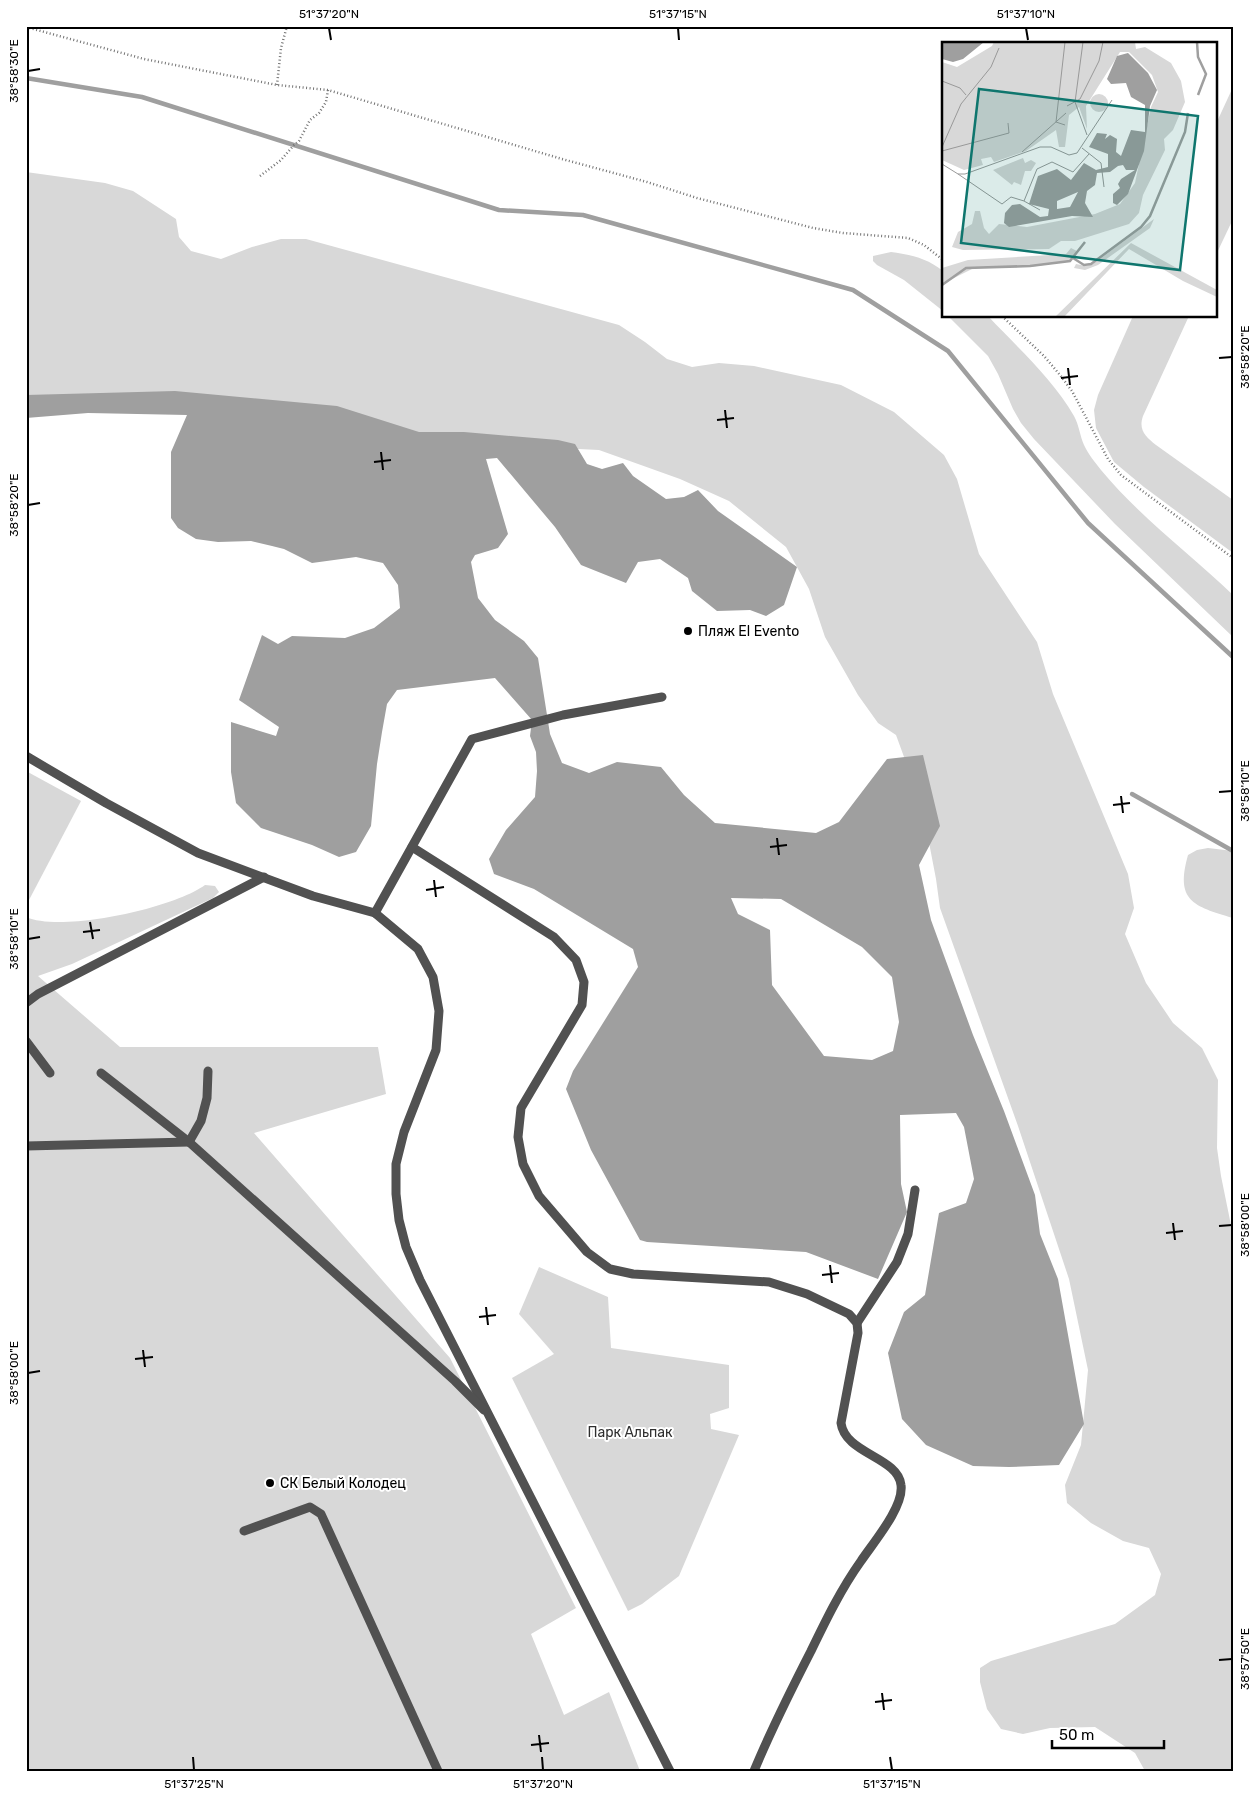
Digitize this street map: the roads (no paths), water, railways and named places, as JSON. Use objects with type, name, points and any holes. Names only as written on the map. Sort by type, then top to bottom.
[{"type":"lane","points":[[376,913],[472,739],[563,715],[662,697]]},
{"type":"lane","points":[[26,756],[106,803],[198,853],[313,896],[376,913],[418,949],[433,977],[439,1011],[436,1050],[404,1132],[396,1164],[396,1194],[399,1220],[406,1247],[420,1280],[491,1416],[670,1771]]},
{"type":"lane","points":[[412,847],[554,937],[576,960],[584,982],[582,1005],[521,1108],[518,1137],[523,1164],[539,1196],[587,1252],[610,1269],[633,1274],[769,1282],[807,1294],[849,1314],[856,1324],[858,1333],[841,1423],[842,1432],[848,1439],[891,1468],[901,1484],[901,1498],[830,1612],[767,1739],[754,1771]]},
{"type":"lane","points":[[26,1003],[38,994],[264,878]]},
{"type":"lane","points":[[26,1041],[50,1073]]},
{"type":"lane","points":[[188,1142],[201,1121],[207,1098],[208,1071]]},
{"type":"lane","points":[[102,1073],[188,1142],[455,1381],[491,1416]]},
{"type":"lane","points":[[26,1146],[188,1142]]},
{"type":"lane","points":[[856,1324],[898,1262],[908,1234],[916,1190]]},
{"type":"lane","points":[[244,1531],[310,1507],[321,1514],[438,1771]]},
{"type":"waterway","points":[[26,78],[142,97],[499,210],[583,215],[853,290],[948,351],[1088,523],[1233,657]]},
{"type":"waterway","points":[[1132,794],[1233,851]]},
{"type":"place","name":"Пляж El Evento","points":[[688,631]]},
{"type":"place","name":"СК Белый Колодец","points":[[270,1483]]},
{"type":"park label","name":"Парк Альпак","points":[[630,1432]]}]
